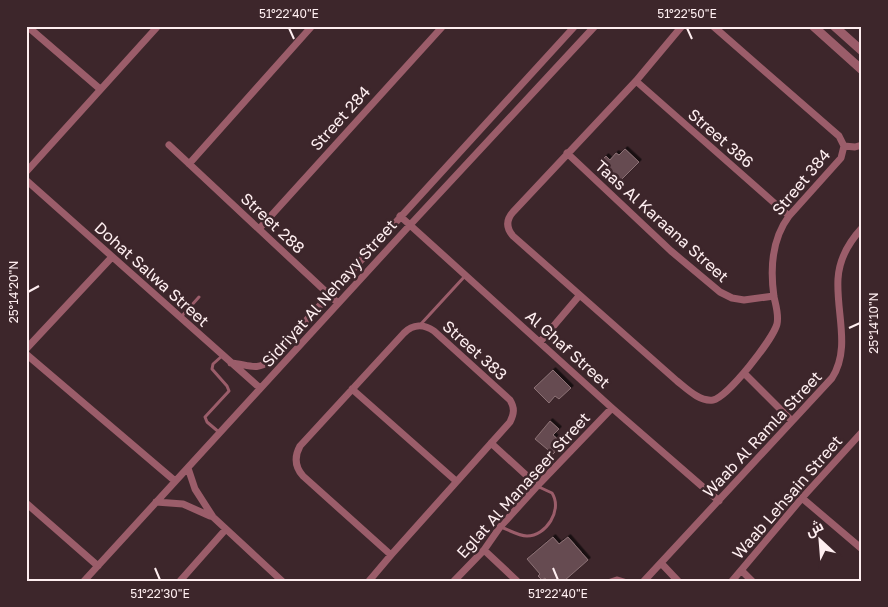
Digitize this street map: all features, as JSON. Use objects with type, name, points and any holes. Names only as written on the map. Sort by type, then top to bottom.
[{"type":"street","points":[[27,26],[100,89]]},
{"type":"street","points":[[26,172],[158,26]]},
{"type":"street","points":[[189,164],[312,26]]},
{"type":"street","name":"Street 284","points":[[259,229],[443,26]]},
{"type":"street","points":[[231,363],[250,368],[266,363],[575,26]]},
{"type":"street","name":"Sidriyat Al Nehayy Street","points":[[84,581],[595,26]]},
{"type":"street","name":"Street 384","points":[[682,26],[636,81],[513,212],[507,224],[513,236],[677,381],[700,398],[712,400],[730,388],[776,328],[778,316],[774,296],[772,267],[774,247],[779,231],[789,216],[841,158],[844,146],[838,136],[713,26]]},
{"type":"street","points":[[813,26],[862,70]]},
{"type":"street","points":[[834,26],[862,51]]},
{"type":"street","name":"Street 386","points":[[636,81],[789,216]]},
{"type":"street","points":[[844,146],[855,147],[862,145]]},
{"type":"street","name":"Street 288","points":[[169,146],[338,303]]},
{"type":"street","name":"Taas Al Karaana Street","points":[[567,153],[671,251],[720,292],[732,298],[744,300],[774,296]]},
{"type":"street","name":"Dohat Salwa Street","points":[[26,180],[260,388]]},
{"type":"street","name":"Al Ghaf Street","points":[[400,216],[612,408],[719,501]]},
{"type":"street","name":"Waab Al Ramla Street","points":[[644,581],[832,378],[840,364],[842,351],[838,287],[839,270],[847,247],[862,228]]},
{"type":"street","points":[[26,349],[112,256]]},
{"type":"street","points":[[540,342],[579,296]]},
{"type":"street","name":"Street 383","points":[[369,581],[513,416],[513,405],[510,400],[434,331],[419,325],[408,329],[404,333],[352,388],[300,446],[296,453],[296,466],[303,476],[390,555]]},
{"type":"street","points":[[26,354],[175,481]]},
{"type":"street","points":[[744,372],[792,421]]},
{"type":"street","points":[[352,388],[456,481]]},
{"type":"street","name":"Eglat Al Manaseer Street","points":[[454,581],[484,550],[500,527],[612,408]]},
{"type":"street","name":"Waab Lehsain Street","points":[[732,581],[802,498],[862,432]]},
{"type":"street","points":[[491,443],[538,486]]},
{"type":"street","points":[[188,468],[200,499],[213,517],[282,581]]},
{"type":"street","points":[[802,498],[862,549]]},
{"type":"street","points":[[156,502],[183,504],[213,517]]},
{"type":"street","points":[[26,503],[98,566]]},
{"type":"street","points":[[180,581],[226,529]]},
{"type":"street","points":[[484,550],[518,581]]},
{"type":"street","points":[[661,563],[678,581]]},
{"type":"street","points":[[742,571],[752,581]]},
{"type":"lane","points":[[419,325],[466,275]]},
{"type":"lane","points":[[181,318],[199,298]]},
{"type":"lane","points":[[220,433],[206,422],[204,417],[229,391],[228,386],[212,369],[213,364],[222,355]]},
{"type":"lane","points":[[500,527],[527,536],[537,533],[549,523],[557,508],[555,498],[552,492],[538,486]]},
{"type":"lane","points":[[608,581],[617,578],[627,581]]},
{"type":"building","points":[[625,149],[639,162],[620,181],[600,162],[606,156],[610,160],[616,153],[619,155]]},
{"type":"building","points":[[553,370],[571,388],[559,399],[555,396],[549,403],[534,388]]},
{"type":"building","points":[[550,421],[559,429],[553,435],[563,444],[553,454],[535,439]]},
{"type":"building","points":[[553,537],[559,544],[568,537],[588,560],[564,581],[547,581],[545,578],[542,580],[538,576],[540,574],[527,559]]}]
